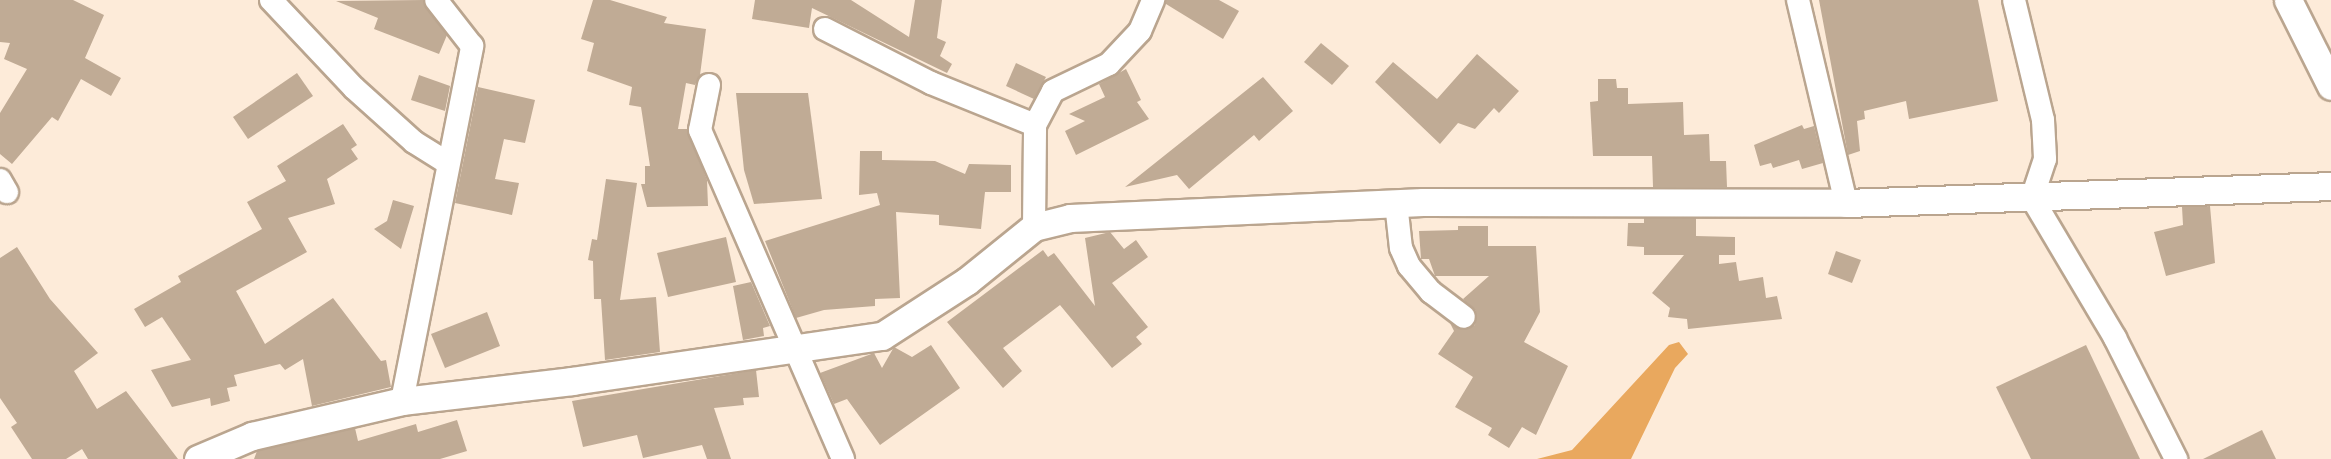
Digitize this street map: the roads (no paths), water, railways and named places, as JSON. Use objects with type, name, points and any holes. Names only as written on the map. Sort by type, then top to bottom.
[{"type":"street","points":[[271,0],[354,88],[414,142],[447,163]]},
{"type":"street","points":[[402,400],[447,163],[472,46],[436,0]]},
{"type":"street","points":[[1034,227],[1035,125],[1053,91],[1109,64],[1140,31],[1153,0]]},
{"type":"street","points":[[1798,0],[1846,203]]},
{"type":"street","points":[[2014,0],[2043,120],[2045,159],[2032,198],[2115,339],[2176,459]]},
{"type":"street","points":[[2288,0],[2331,86]]},
{"type":"street","points":[[825,28],[931,83],[1035,125]]},
{"type":"street","points":[[709,85],[700,130],[843,459]]},
{"type":"street","points":[[198,459],[252,436],[402,400],[572,381],[882,336],[968,281],[1034,227],[1070,218],[1396,203],[1846,203],[2331,186]]},
{"type":"street","points":[[1396,203],[1401,248],[1409,266],[1431,292],[1464,317]]}]
